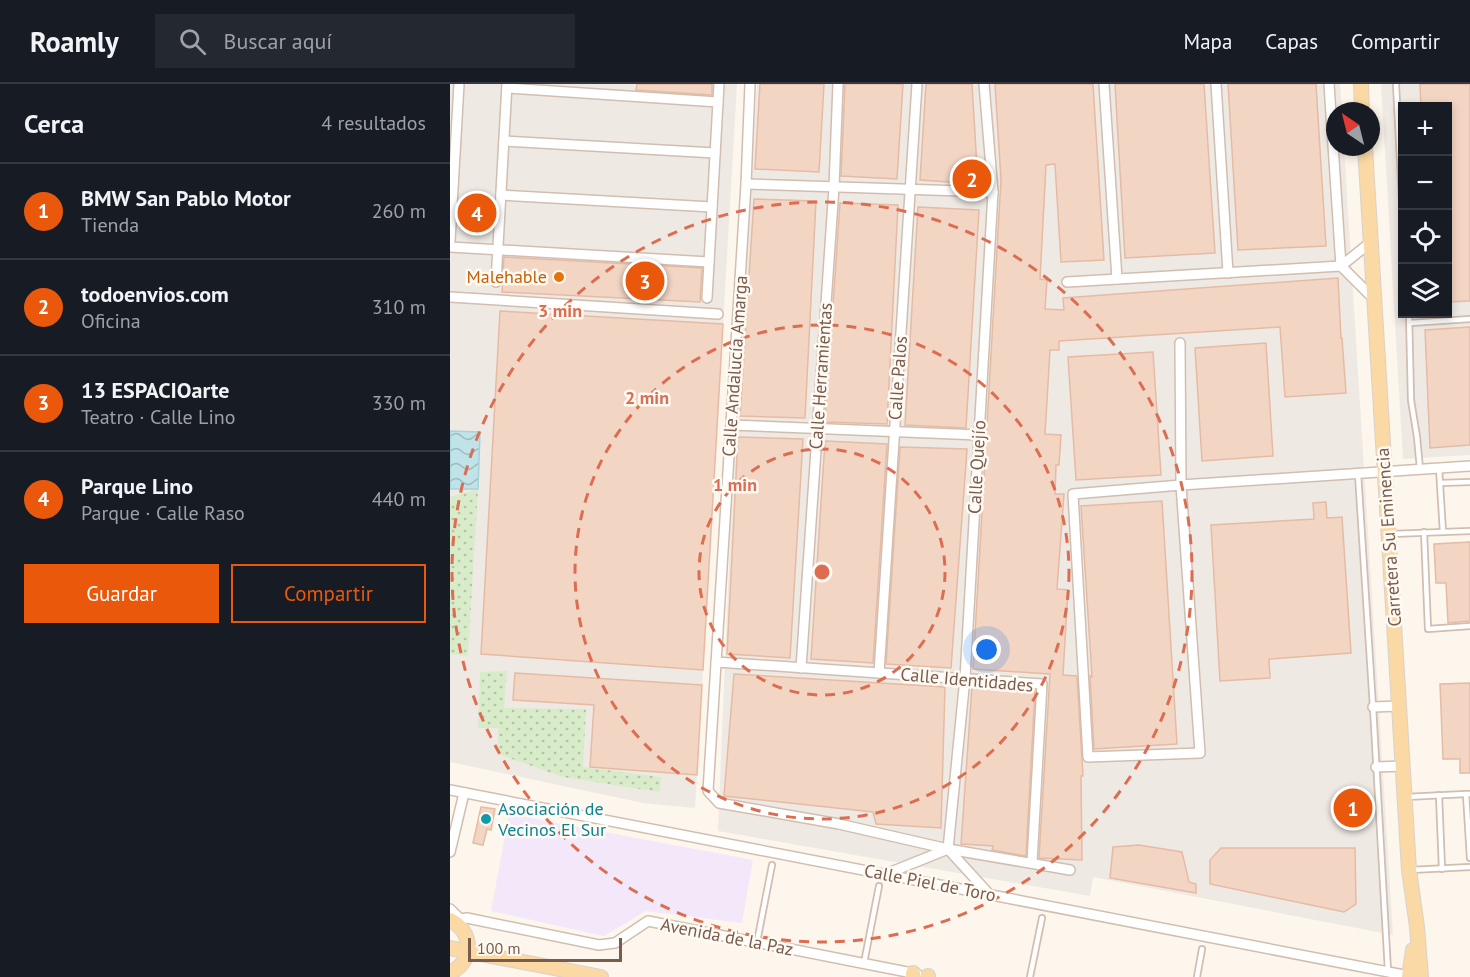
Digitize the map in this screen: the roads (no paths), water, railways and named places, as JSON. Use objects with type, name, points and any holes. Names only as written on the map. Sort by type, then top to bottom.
[{"type":"main road","points":[[1361,84],[1362,102]]},
{"type":"main road","name":"Carretera Su Eminencia","points":[[1366,156],[1409,870],[1417,927],[1413,976]]},
{"type":"main road","points":[[450,973],[460,967],[468,951],[466,935],[456,921]]},
{"type":"main road","points":[[450,948],[601,977]]},
{"type":"street","points":[[450,241],[459,84]]},
{"type":"street","points":[[707,298],[719,84]]},
{"type":"street","name":"Calle Andalucía Amarga","points":[[708,791],[746,184],[750,84]]},
{"type":"street","name":"Calle Herramientas","points":[[801,668],[834,186],[838,84]]},
{"type":"street","name":"Calle Palos","points":[[879,673],[917,84]]},
{"type":"street","name":"Calle Quejío","points":[[948,849],[965,678],[993,192],[984,84]]},
{"type":"street","points":[[1104,84],[1117,279]]},
{"type":"street","points":[[1216,84],[1228,273]]},
{"type":"street","points":[[1329,84],[1341,266],[1374,299]]},
{"type":"street","points":[[496,282],[507,86],[718,102]]},
{"type":"street","points":[[504,141],[715,153]]},
{"type":"street","points":[[746,184],[993,192]]},
{"type":"street","points":[[501,195],[712,207]]},
{"type":"street","points":[[1067,282],[1341,266],[1371,242]]},
{"type":"street","points":[[450,247],[709,262]]},
{"type":"street","points":[[450,297],[718,314]]},
{"type":"street","points":[[1180,343],[1181,485],[1200,753],[1088,757],[1073,494],[1181,485],[1470,466]]},
{"type":"street","points":[[731,425],[979,435]]},
{"type":"street","name":"Calle Identidades","points":[[716,662],[1042,684],[1032,862]]},
{"type":"street","points":[[1373,707],[1399,706]]},
{"type":"street","points":[[1376,767],[1403,766]]},
{"type":"street","name":"Calle Piel de Toro","points":[[450,790],[1413,976]]},
{"type":"street","name":"Calle Piel de Toro","points":[[708,791],[718,803],[839,824],[948,849],[1070,870]]},
{"type":"street","points":[[450,852],[464,793]]},
{"type":"street","points":[[886,874],[948,849],[989,894]]},
{"type":"street","points":[[450,909],[456,921]]},
{"type":"street","name":"Avenida de la Paz","points":[[456,921],[467,918],[599,945],[615,943],[648,921],[923,976]]},
{"type":"lane","points":[[1396,84],[1400,156]]},
{"type":"lane","points":[[1409,318],[1411,400],[1420,469]]},
{"type":"lane","points":[[1410,323],[1470,320]]},
{"type":"lane","points":[[1439,468],[1443,532]]},
{"type":"lane","points":[[1358,474],[1388,972]]},
{"type":"lane","points":[[1440,483],[1470,482]]},
{"type":"lane","points":[[1388,534],[1470,531]]},
{"type":"lane","points":[[1424,532],[1428,628],[1470,626]]},
{"type":"lane","points":[[1405,798],[1468,794],[1470,858]]},
{"type":"lane","points":[[1439,795],[1442,869]]},
{"type":"lane","points":[[757,942],[772,865]]},
{"type":"lane","points":[[1409,870],[1470,867]]},
{"type":"lane","points":[[864,963],[879,886]]},
{"type":"lane","points":[[1030,977],[1042,918]]},
{"type":"lane","points":[[1197,977],[1202,949]]},
{"type":"water","points":[[450,431],[480,432],[478,489],[450,489]]},
{"type":"place","name":"todoenvios.com","points":[[972,179]]},
{"type":"place","name":"Parque Lino","points":[[477,213]]},
{"type":"place","name":"Malehable","points":[[559,277]]},
{"type":"place","name":"13 ESPACIOarte","points":[[645,281]]},
{"type":"place","name":"BMW San Pablo Motor","points":[[1353,808]]},
{"type":"place","name":"Asociación de Vecinos El Sur","points":[[486,819]]}]
